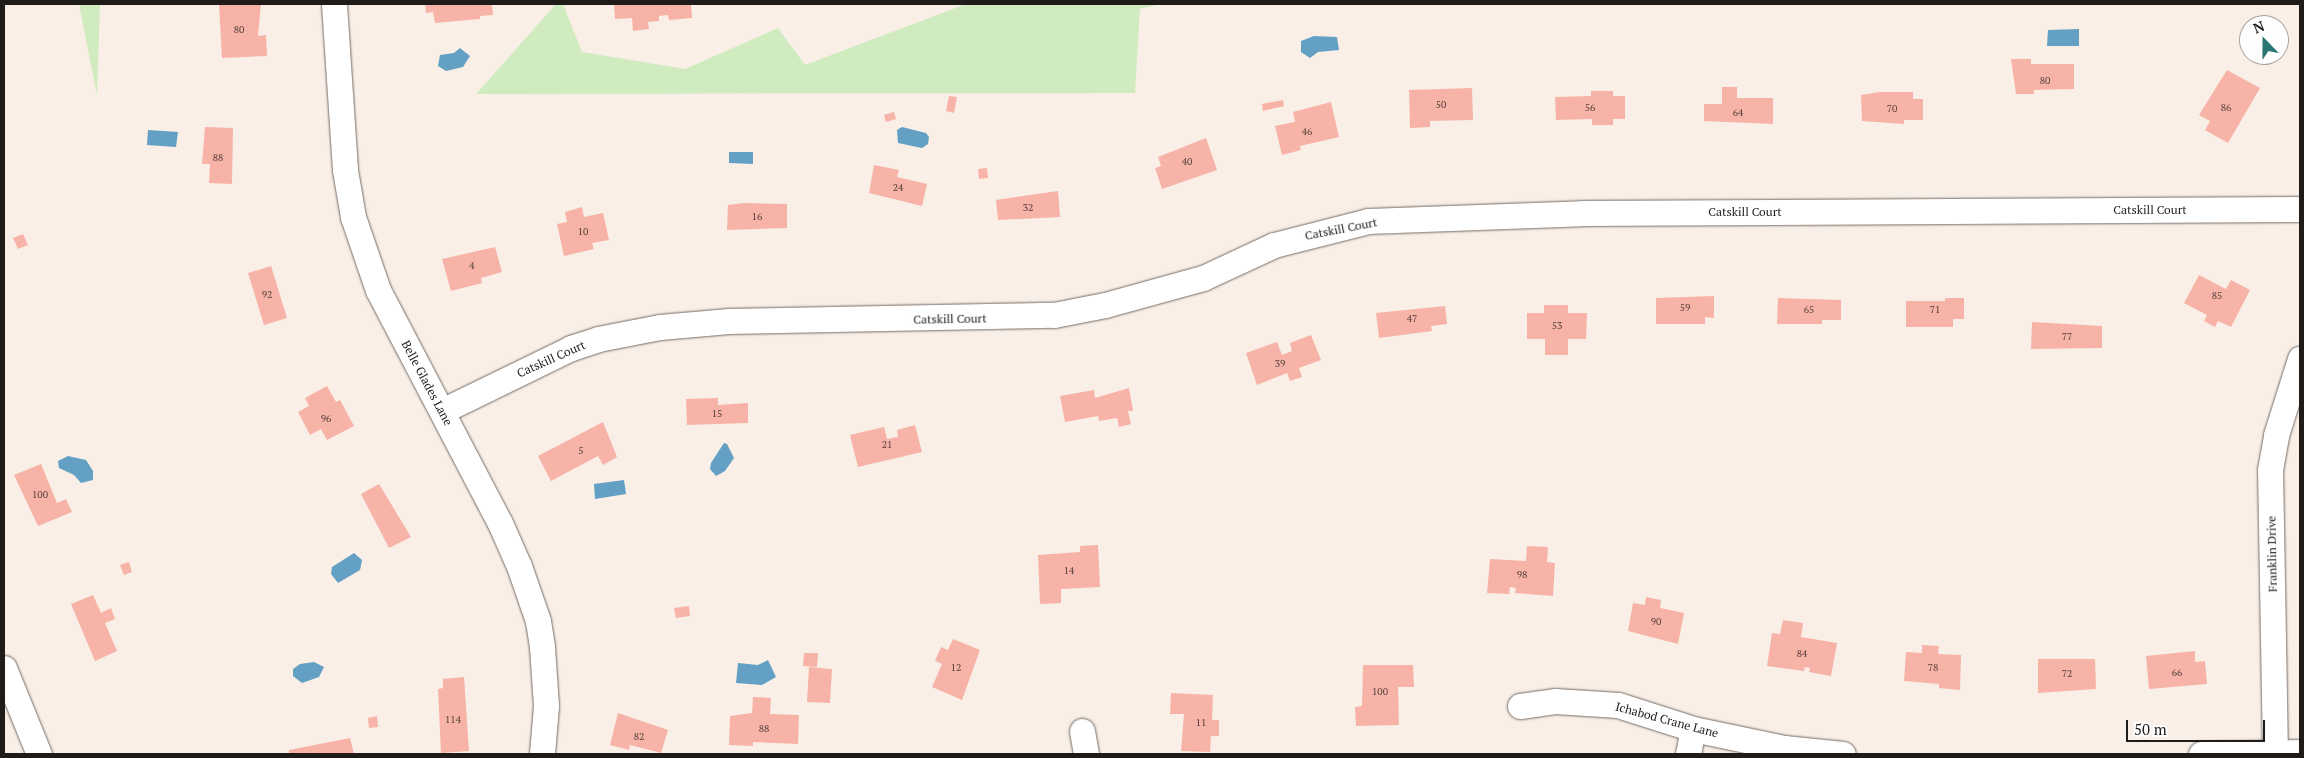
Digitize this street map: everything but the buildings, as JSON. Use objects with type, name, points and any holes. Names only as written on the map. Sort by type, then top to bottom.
[{"type":"street","name":"Belle Glades Lane","points":[[334,4],[344,160],[353,217],[378,290],[500,523],[538,620],[546,706],[542,754]]},
{"type":"street","name":"Catskill Court","points":[[442,411],[571,348],[598,339],[660,327],[729,321],[1054,315],[1105,305],[1203,278],[1274,244],[1368,222],[1582,213],[2300,209]]},
{"type":"street","name":"Franklin Drive","points":[[2276,753],[2270,470],[2276,435],[2300,359]]},
{"type":"street","points":[[4,668],[39,754]]},
{"type":"street","name":"Ichabod Crane Lane","points":[[1520,706],[1555,701],[1618,705],[1693,729],[1784,748],[1843,754]]},
{"type":"street","points":[[1688,754],[1693,729]]},
{"type":"street","points":[[2201,754],[2300,752]]},
{"type":"green space","points":[[79,4],[100,4],[97,95]]},
{"type":"green space","points":[[556,4],[563,4],[582,52],[685,69],[778,28],[805,65],[966,4],[1161,4],[1140,9],[1135,93],[476,94]]},
{"type":"water","points":[[2079,29],[2079,46],[2047,46],[2048,30]]},
{"type":"water","points":[[1314,36],[1337,37],[1339,50],[1318,52],[1310,58],[1301,52],[1301,41]]},
{"type":"water","points":[[460,48],[470,56],[463,67],[446,71],[438,66],[440,55],[454,53]]},
{"type":"water","points":[[902,127],[926,133],[929,137],[928,144],[922,148],[898,143],[897,130]]},
{"type":"water","points":[[148,130],[178,132],[176,147],[147,145]]},
{"type":"water","points":[[729,152],[753,152],[753,164],[729,163]]},
{"type":"water","points":[[724,443],[727,444],[734,458],[725,471],[716,476],[710,469],[711,463]]},
{"type":"water","points":[[68,456],[86,460],[93,471],[93,480],[81,483],[74,475],[59,468],[58,461]]},
{"type":"water","points":[[624,480],[626,494],[595,499],[594,484]]},
{"type":"water","points":[[354,553],[362,560],[360,570],[338,583],[331,574],[332,567]]},
{"type":"water","points":[[768,660],[776,677],[762,685],[736,683],[738,663],[758,665]]},
{"type":"water","points":[[314,662],[324,667],[319,677],[302,683],[293,676],[293,669],[300,664]]}]
